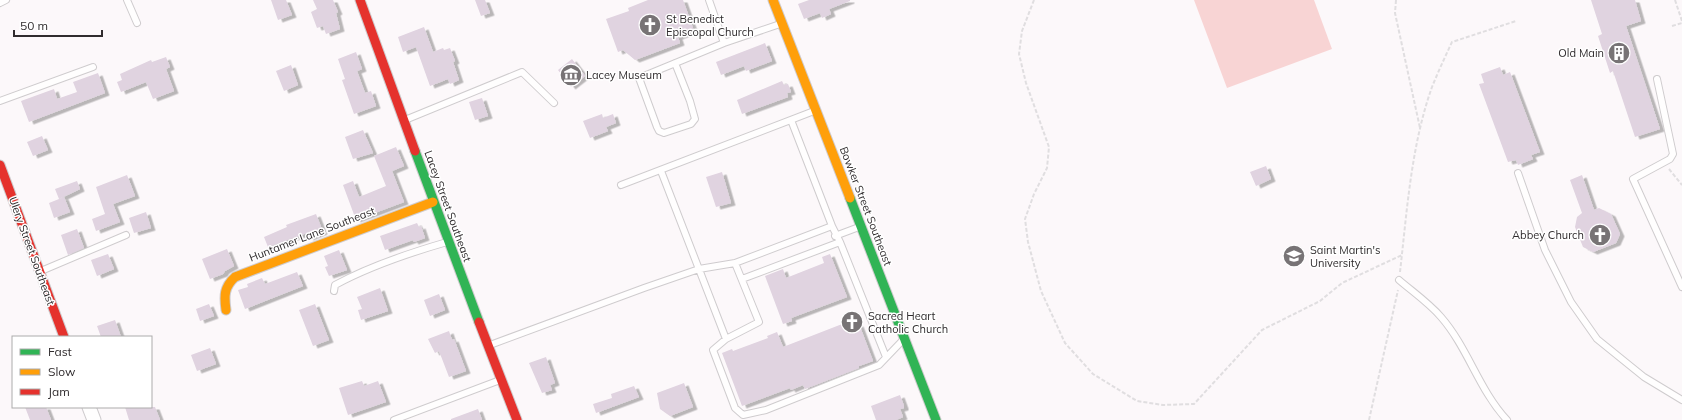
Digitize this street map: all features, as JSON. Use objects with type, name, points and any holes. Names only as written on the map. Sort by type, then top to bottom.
[{"type":"street","name":"Lacey Street Southeast","points":[[360,0],[433,202],[517,420]]},
{"type":"street","name":"Bowker Street Southeast","points":[[773,0],[936,420]]},
{"type":"street","name":"Ulery Street Southeast","points":[[0,165],[64,336]]},
{"type":"street","name":"Huntamer Lane Southeast","points":[[226,310],[224,293],[228,283],[235,277],[433,202]]},
{"type":"street","points":[[89,408],[94,420]]},
{"type":"lane","points":[[0,3],[6,0]]},
{"type":"lane","points":[[127,0],[137,23]]},
{"type":"lane","points":[[709,0],[724,43]]},
{"type":"lane","points":[[675,63],[690,101],[695,119],[691,124],[664,133],[659,131],[657,127],[639,78],[675,63],[724,43],[782,24]]},
{"type":"lane","points":[[0,101],[93,67]]},
{"type":"lane","points":[[404,121],[522,72],[554,103]]},
{"type":"lane","points":[[1657,79],[1673,154],[1670,159],[1634,179],[1682,286]]},
{"type":"lane","points":[[621,185],[661,171],[816,110]]},
{"type":"lane","points":[[792,120],[835,236],[840,242],[886,357]]},
{"type":"lane","points":[[661,171],[726,339]]},
{"type":"lane","points":[[1518,173],[1545,250],[1571,302],[1597,339],[1644,377],[1682,400]]},
{"type":"lane","points":[[489,346],[644,288],[699,269],[735,263],[832,226]]},
{"type":"lane","points":[[835,236],[861,226]]},
{"type":"lane","points":[[40,272],[126,235]]},
{"type":"lane","points":[[334,291],[335,285],[348,278],[422,249],[448,241]]},
{"type":"lane","points":[[742,279],[840,242]]},
{"type":"lane","points":[[735,263],[759,322],[726,339],[713,350],[735,408],[743,415],[766,410],[879,365],[905,339]]},
{"type":"lane","points":[[1399,280],[1441,316],[1462,348],[1495,407],[1507,420]]},
{"type":"lane","points":[[394,420],[501,380]]},
{"type":"path","points":[[1034,0],[1022,31],[1018,54],[1026,83],[1049,147],[1047,168],[1034,194],[1025,219],[1028,242],[1041,291],[1065,343],[1093,374],[1137,401],[1163,405],[1194,404],[1262,330],[1320,301],[1342,283],[1402,255]]},
{"type":"path","points":[[1396,0],[1395,13],[1421,129]]},
{"type":"path","points":[[1672,26],[1682,22],[1674,0]]},
{"type":"path","points":[[1369,420],[1397,298],[1409,200],[1421,129],[1432,87],[1452,42],[1516,21]]},
{"type":"path","points":[[1663,162],[1682,185]]},
{"type":"shaded area","points":[[1194,0],[1314,0],[1332,49],[1227,88]]},
{"type":"building","points":[[271,0],[286,0],[292,15],[278,20]]},
{"type":"building","points":[[313,0],[333,0],[338,12],[336,13],[340,29],[326,34],[323,26],[317,28],[311,12],[317,9]]},
{"type":"building","points":[[475,0],[485,0],[490,13],[481,16]]},
{"type":"building","name":"St Benedict Episcopal Church","points":[[648,0],[683,0],[694,31],[678,37],[680,43],[635,60],[623,50],[618,52],[606,19],[629,11],[628,8]]},
{"type":"building","points":[[809,0],[850,1],[829,9],[831,14],[822,18],[820,13],[804,19],[798,4]]},
{"type":"building","name":"Old Main","points":[[1591,0],[1635,0],[1641,21],[1626,26],[1660,129],[1635,137],[1613,71],[1610,73],[1598,36],[1602,34]]},
{"type":"building","points":[[424,27],[433,52],[443,48],[444,50],[450,48],[455,61],[453,62],[459,80],[450,84],[448,79],[430,86],[416,47],[403,52],[398,37]]},
{"type":"building","points":[[765,43],[772,61],[746,71],[744,66],[721,75],[716,62]]},
{"type":"building","points":[[356,52],[362,69],[357,71],[365,93],[371,91],[376,106],[354,114],[342,80],[345,79],[338,59]]},
{"type":"building","points":[[166,57],[170,67],[166,69],[174,91],[153,99],[146,82],[121,92],[117,82],[122,80],[120,74],[151,60],[152,62]]},
{"type":"building","name":"Lacey Museum","points":[[572,59],[585,76],[571,87],[558,70]]},
{"type":"building","points":[[291,65],[298,85],[284,91],[276,71]]},
{"type":"building","points":[[1500,67],[1503,75],[1510,72],[1540,152],[1531,155],[1533,159],[1518,165],[1516,160],[1508,162],[1479,84],[1484,83],[1481,74]]},
{"type":"building","points":[[98,73],[105,93],[29,122],[21,101],[54,89],[57,99],[77,92],[73,82]]},
{"type":"building","points":[[782,81],[784,85],[788,84],[791,92],[787,93],[788,97],[742,114],[737,100]]},
{"type":"building","points":[[482,98],[488,116],[475,120],[469,102]]},
{"type":"building","points":[[602,114],[603,118],[613,114],[616,123],[606,127],[608,131],[590,138],[583,121]]},
{"type":"building","points":[[363,130],[373,153],[353,159],[345,137]]},
{"type":"building","points":[[42,136],[48,150],[33,156],[27,142]]},
{"type":"building","points":[[396,147],[404,166],[392,171],[404,202],[356,220],[343,185],[353,181],[359,197],[386,186],[374,156]]},
{"type":"building","points":[[1266,166],[1271,179],[1256,186],[1250,172]]},
{"type":"building","points":[[722,172],[731,203],[716,207],[706,177]]},
{"type":"building","points":[[127,175],[135,196],[113,204],[120,222],[96,231],[92,219],[105,214],[96,187]]},
{"type":"building","points":[[1582,175],[1594,210],[1599,208],[1611,214],[1620,234],[1616,243],[1593,252],[1583,247],[1575,227],[1577,217],[1582,213],[1570,180]]},
{"type":"building","points":[[77,181],[80,189],[59,199],[55,189]]},
{"type":"building","points":[[64,197],[70,212],[54,218],[49,203]]},
{"type":"building","points":[[146,212],[151,228],[134,233],[129,218]]},
{"type":"building","points":[[316,214],[323,232],[309,238],[307,233],[268,247],[264,237],[287,227],[286,225]]},
{"type":"building","points":[[417,223],[419,227],[421,226],[425,238],[414,242],[413,240],[385,250],[380,236]]},
{"type":"building","points":[[77,229],[84,248],[68,255],[61,235]]},
{"type":"building","points":[[227,249],[234,266],[225,271],[223,274],[210,279],[202,259]]},
{"type":"building","points":[[339,250],[347,270],[329,276],[325,267],[328,266],[324,256]]},
{"type":"building","points":[[108,254],[114,269],[97,276],[91,260]]},
{"type":"building","points":[[830,254],[847,297],[791,318],[792,321],[783,324],[765,276],[783,269],[786,278],[824,263],[822,257]]},
{"type":"building","points":[[297,272],[303,286],[245,309],[238,290],[248,287],[247,284],[262,278],[265,284]]},
{"type":"building","points":[[380,288],[388,311],[361,320],[358,310],[362,309],[357,297]]},
{"type":"building","points":[[439,294],[445,310],[430,316],[424,300]]},
{"type":"building","points":[[209,304],[214,316],[200,321],[196,309]]},
{"type":"building","points":[[315,304],[329,340],[313,346],[299,310]]},
{"type":"building","points":[[855,319],[857,325],[859,324],[873,361],[805,389],[803,385],[791,390],[790,388],[742,406],[722,353],[732,349],[733,351],[768,338],[767,336],[777,332],[783,347]]},
{"type":"building","points":[[115,320],[121,336],[101,336],[97,326]]},
{"type":"building","points":[[449,331],[452,340],[454,339],[466,371],[449,377],[439,351],[435,353],[428,339]]},
{"type":"building","points":[[210,348],[216,364],[197,371],[191,355]]},
{"type":"building","points":[[546,357],[555,383],[550,385],[552,390],[542,393],[529,363]]},
{"type":"building","points":[[362,381],[364,386],[378,381],[386,402],[348,415],[339,388]]},
{"type":"building","points":[[684,383],[693,407],[670,416],[660,409],[657,393]]},
{"type":"building","points":[[634,386],[639,397],[596,413],[593,404],[612,398],[611,394]]},
{"type":"building","points":[[900,395],[904,406],[904,408],[900,409],[903,417],[896,420],[876,420],[871,406]]},
{"type":"building","points":[[155,407],[160,420],[129,420],[125,408]]},
{"type":"building","points":[[25,408],[46,408],[51,420],[30,420]]},
{"type":"building","points":[[478,409],[482,420],[451,420],[451,419]]},
{"type":"traffic: fast","points":[[415,151],[479,322]]},
{"type":"traffic: fast","points":[[850,198],[936,420]]},
{"type":"traffic: slow","points":[[773,0],[850,198]]},
{"type":"traffic: slow","points":[[226,310],[225,300],[227,288],[235,277],[433,202]]},
{"type":"traffic: jam","points":[[360,0],[415,151]]},
{"type":"traffic: jam","points":[[0,165],[64,336]]},
{"type":"traffic: jam","points":[[479,322],[517,420]]},
{"type":"place","name":"St Benedict Episcopal Church","points":[[650,25]]},
{"type":"place","name":"Old Main","points":[[1619,53]]},
{"type":"place","name":"Lacey Museum","points":[[571,75]]},
{"type":"place","name":"Abbey Church","points":[[1600,235]]},
{"type":"place","name":"Saint Martin's University","points":[[1294,256]]},
{"type":"place","name":"Sacred Heart Catholic Church","points":[[852,322]]}]
